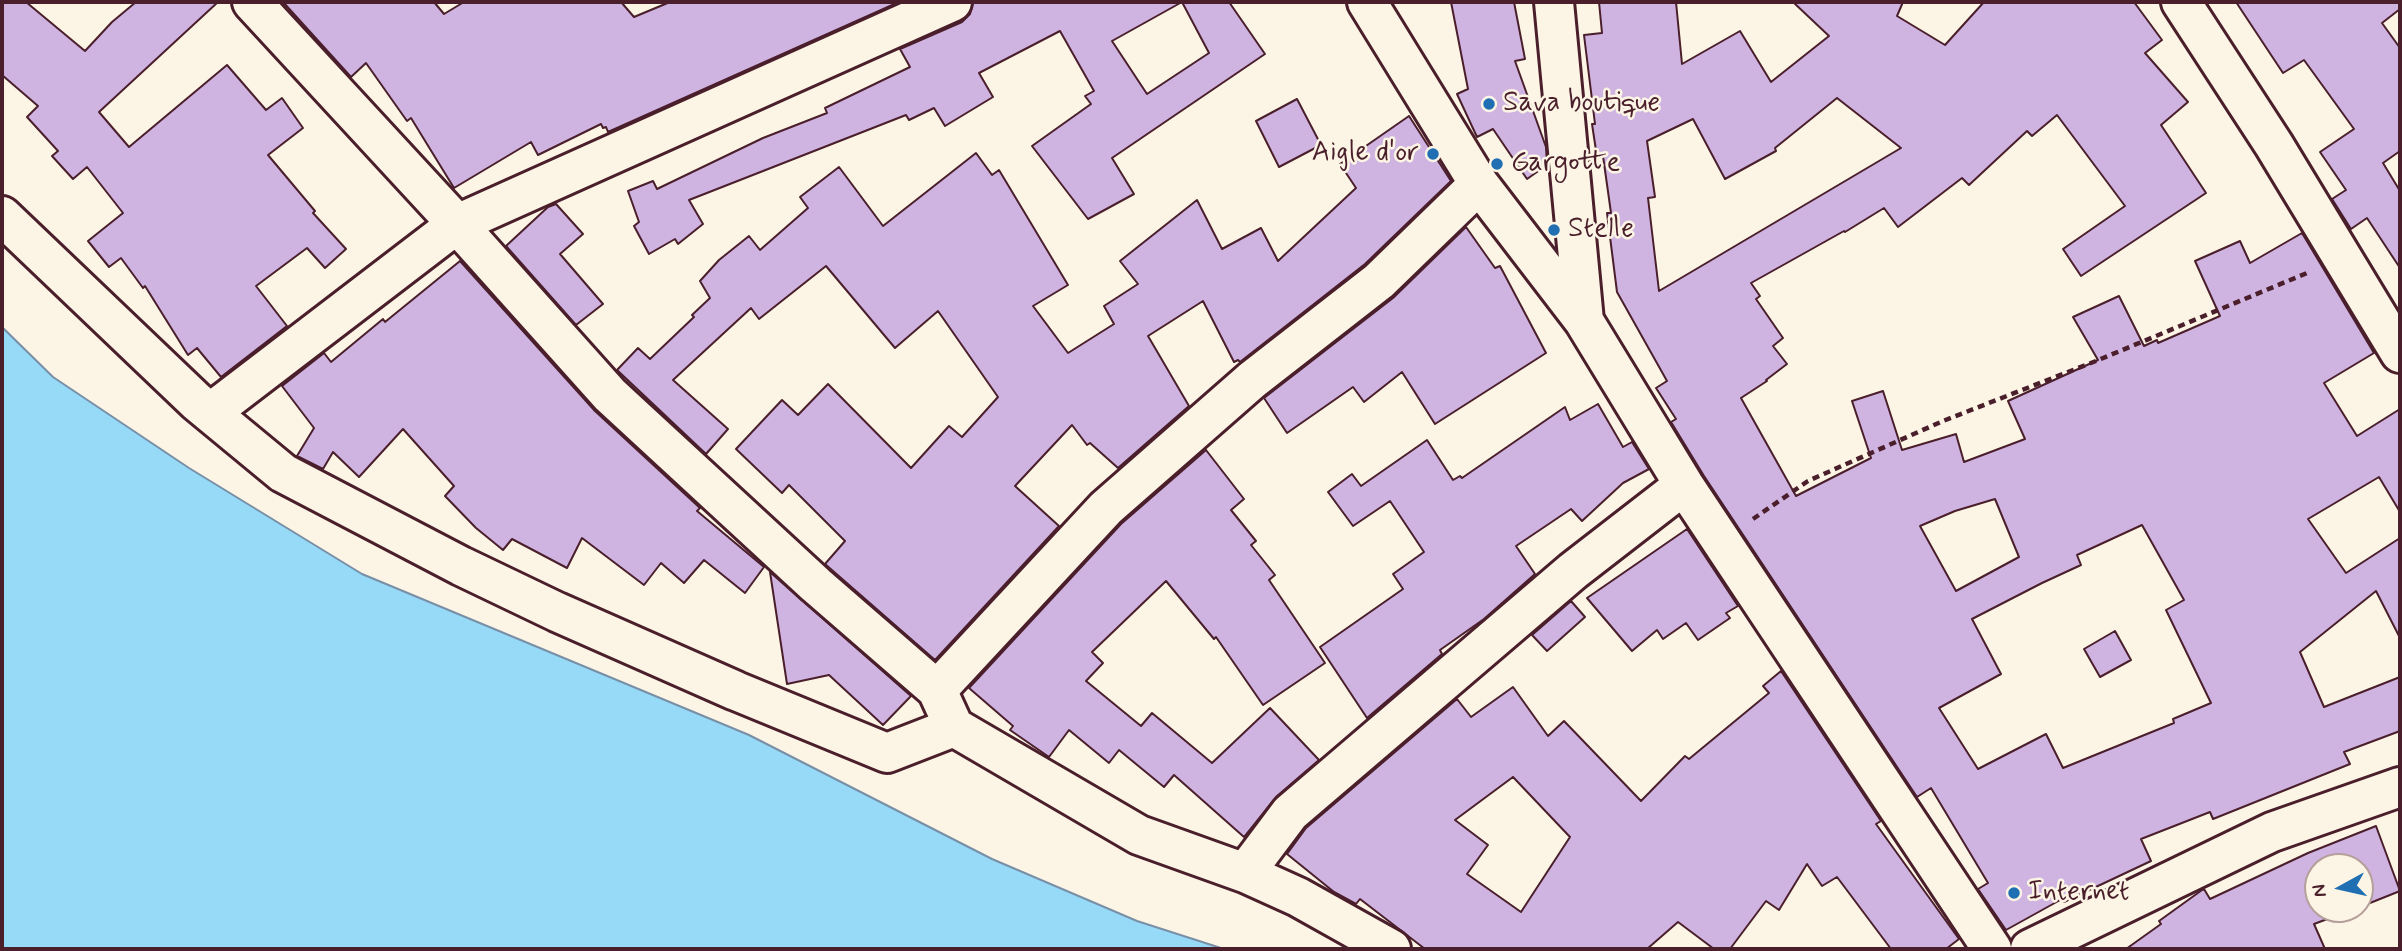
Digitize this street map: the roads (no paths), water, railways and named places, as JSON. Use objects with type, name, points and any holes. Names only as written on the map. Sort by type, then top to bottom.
[{"type":"street","points":[[252,2],[610,395],[816,585],[937,690],[954,727],[1139,835],[1245,873],[1298,897],[1391,949]]},
{"type":"street","points":[[210,413],[457,224],[952,2]]},
{"type":"street","points":[[1367,2],[1479,184],[1584,321],[1720,541],[1992,949]]},
{"type":"street","points":[[1554,2],[1584,321]]},
{"type":"street","points":[[2181,2],[2274,145],[2400,353]]},
{"type":"street","points":[[937,690],[1105,508],[1252,380],[1379,281],[1479,184]]},
{"type":"street","points":[[2,216],[210,413],[295,480],[461,566],[557,612],[736,691],[887,753],[954,727]]},
{"type":"street","points":[[1245,873],[1290,813],[1573,571],[1684,485]]},
{"type":"street","points":[[2030,949],[2272,832],[2400,787]]},
{"type":"water","points":[[2,327],[53,377],[189,468],[362,574],[749,735],[992,859],[1137,921],[1224,949],[2,949]]},
{"type":"place","name":"Sava boutique","points":[[1489,104]]},
{"type":"place","name":"Aigle d'or","points":[[1433,154]]},
{"type":"place","name":"Gargotte","points":[[1497,164]]},
{"type":"place","name":"Stelle","points":[[1554,230]]},
{"type":"place","name":"Internet","points":[[2014,893]]}]
